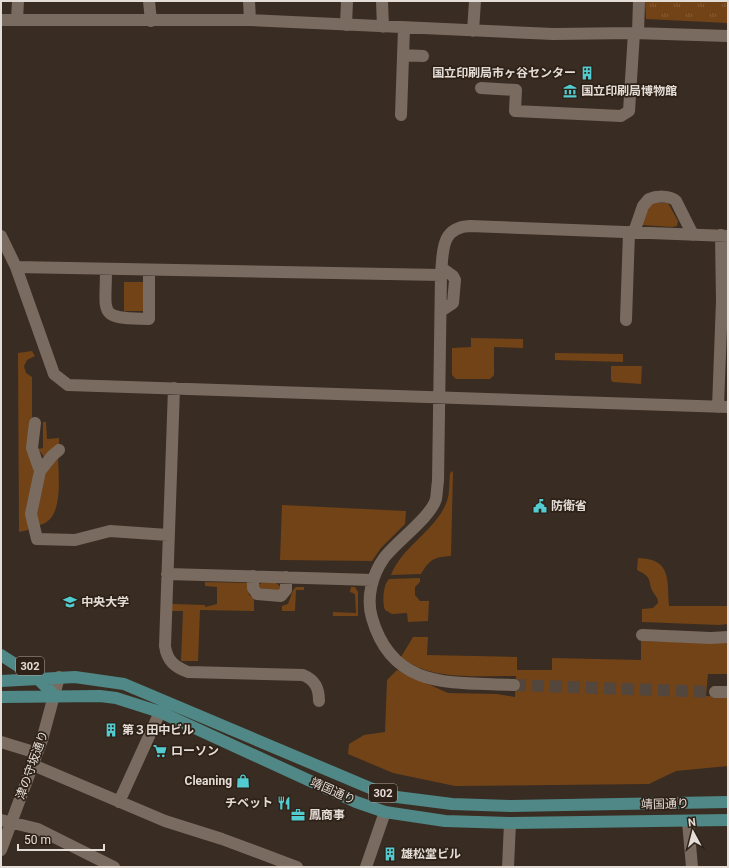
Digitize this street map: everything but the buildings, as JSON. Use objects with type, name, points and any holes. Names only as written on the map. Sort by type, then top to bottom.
[{"type":"main road","points":[[1,654],[38,679],[55,696]]},
{"type":"main road","name":"302","points":[[1,654],[59,677]]},
{"type":"main road","points":[[1,680],[19,674],[20,666]]},
{"type":"main road","name":"靖国通り","points":[[1,680],[59,677],[90,678],[124,684],[389,796],[452,804],[511,806],[728,802]]},
{"type":"main road","name":"靖国通り","points":[[1,697],[100,696],[116,698],[160,712],[349,799],[385,812],[445,821],[510,823],[688,822],[728,820]]},
{"type":"street","points":[[17,20],[18,1]]},
{"type":"street","points":[[149,1],[150,21]]},
{"type":"street","points":[[249,1],[250,20]]},
{"type":"street","points":[[346,25],[347,1]]},
{"type":"street","points":[[382,1],[383,26]]},
{"type":"street","points":[[473,31],[475,1]]},
{"type":"street","points":[[481,88],[516,90],[515,111],[621,116],[629,111],[639,1]]},
{"type":"street","points":[[1,20],[250,20],[553,34],[636,33],[728,36]]},
{"type":"street","points":[[401,115],[404,28]]},
{"type":"street","points":[[403,55],[423,56]]},
{"type":"street","points":[[626,320],[631,232],[643,206],[648,199],[671,197],[676,201],[693,235]]},
{"type":"street","points":[[1,236],[16,267],[54,374],[68,385],[723,407],[722,301],[725,236],[462,226],[449,234],[444,244],[441,272]]},
{"type":"street","points":[[16,267],[149,270],[441,272],[453,276],[453,303],[441,311],[438,481],[436,500],[426,514],[385,558],[373,580],[369,607],[377,635],[395,660],[416,674],[441,682],[514,685]]},
{"type":"street","points":[[106,269],[106,308],[110,315],[118,319],[148,319],[149,270]]},
{"type":"street","points":[[174,388],[168,535],[166,655],[171,663],[188,672],[303,675],[312,679],[316,685],[319,692],[319,700]]},
{"type":"street","points":[[35,423],[32,448],[40,471]]},
{"type":"street","points":[[59,450],[40,471],[31,514],[37,539],[74,540],[110,531],[168,535]]},
{"type":"street","points":[[167,574],[373,580]]},
{"type":"street","points":[[253,576],[253,588],[257,594],[281,596],[286,590],[286,577]]},
{"type":"street","points":[[642,635],[711,638],[728,637]]},
{"type":"street","name":"津の守坂通り","points":[[1,850],[6,821],[33,765],[55,696],[59,677]]},
{"type":"street","points":[[715,692],[728,692]]},
{"type":"street","points":[[119,802],[160,712]]},
{"type":"street","points":[[1,742],[37,753]]},
{"type":"street","points":[[33,765],[165,821],[222,839],[297,867]]},
{"type":"street","points":[[366,867],[385,812]]},
{"type":"street","points":[[6,821],[38,829],[114,867]]},
{"type":"street","points":[[688,822],[692,867]]},
{"type":"street","points":[[508,867],[510,823]]},
{"type":"green space","points":[[645,1],[728,1],[728,23],[646,19]]},
{"type":"green space","points":[[650,203],[668,203],[678,221],[677,226],[641,225]]},
{"type":"green space","points":[[124,282],[145,282],[145,311],[124,311]]},
{"type":"green space","points":[[471,338],[523,339],[523,348],[494,347],[494,375],[490,379],[456,379],[452,375],[452,348],[471,347]]},
{"type":"green space","points":[[32,351],[35,356],[27,360],[24,366],[26,373],[32,377],[32,417],[28,441],[33,462],[34,479],[28,530],[19,532],[18,353]]},
{"type":"green space","points":[[555,353],[623,354],[623,362],[555,360]]},
{"type":"green space","points":[[611,366],[642,366],[641,384],[613,382],[611,380]]},
{"type":"green space","points":[[43,422],[46,422],[47,439],[59,438],[59,447],[45,458],[38,449],[43,448]]},
{"type":"green space","points":[[58,454],[59,484],[56,506],[53,515],[47,522],[39,525],[35,510],[47,467]]},
{"type":"green space","points":[[453,471],[451,556],[436,558],[427,565],[421,574],[391,575],[396,564],[403,555],[428,530],[442,512],[448,498],[450,473]]},
{"type":"green space","points":[[282,505],[406,511],[405,524],[381,548],[372,561],[280,560]]},
{"type":"green space","points":[[638,558],[649,559],[657,562],[666,573],[669,606],[728,606],[728,624],[719,625],[642,622],[642,609],[653,608],[658,601],[646,575],[637,570]]},
{"type":"green space","points":[[420,578],[420,582],[415,587],[415,595],[420,601],[429,601],[428,621],[408,622],[407,613],[392,614],[385,610],[385,585],[389,579]]},
{"type":"green space","points":[[205,582],[248,583],[249,595],[254,598],[254,611],[200,610],[198,661],[181,661],[183,611],[172,611],[172,604],[205,605],[205,607],[217,604],[217,587],[205,586]]},
{"type":"green space","points":[[276,583],[281,587],[278,590],[259,588],[259,584]]},
{"type":"green space","points":[[296,587],[304,587],[304,590],[296,590],[295,611],[282,611],[282,606],[288,604],[293,590]]},
{"type":"green space","points":[[351,587],[355,587],[358,592],[358,616],[333,616],[333,612],[356,613],[355,594],[350,592]]},
{"type":"green space","points":[[413,637],[428,637],[427,655],[517,657],[517,670],[552,670],[552,658],[641,660],[641,641],[707,643],[728,641],[728,674],[708,674],[706,696],[728,697],[728,766],[676,771],[649,784],[455,786],[393,773],[348,754],[349,744],[364,735],[385,732],[387,680],[397,670],[448,693],[497,694],[515,697],[516,676],[456,676],[441,674],[413,665],[401,657]]},
{"type":"tunnel","points":[[514,685],[715,692]]},
{"type":"place","name":"国立印刷局市ヶ谷センター","points":[[587,73]]},
{"type":"place","name":"国立印刷局博物館","points":[[570,91]]},
{"type":"place","name":"防衛省","points":[[540,506]]},
{"type":"place","name":"中央大学","points":[[70,602]]},
{"type":"place","name":"第３田中ビル","points":[[111,730]]},
{"type":"place","name":"ローソン","points":[[160,751]]},
{"type":"place","name":"Cleaning","points":[[243,781]]},
{"type":"place","name":"チベット","points":[[284,803]]},
{"type":"place","name":"鳳商事","points":[[298,815]]},
{"type":"place","name":"雄松堂ビル","points":[[390,854]]}]
